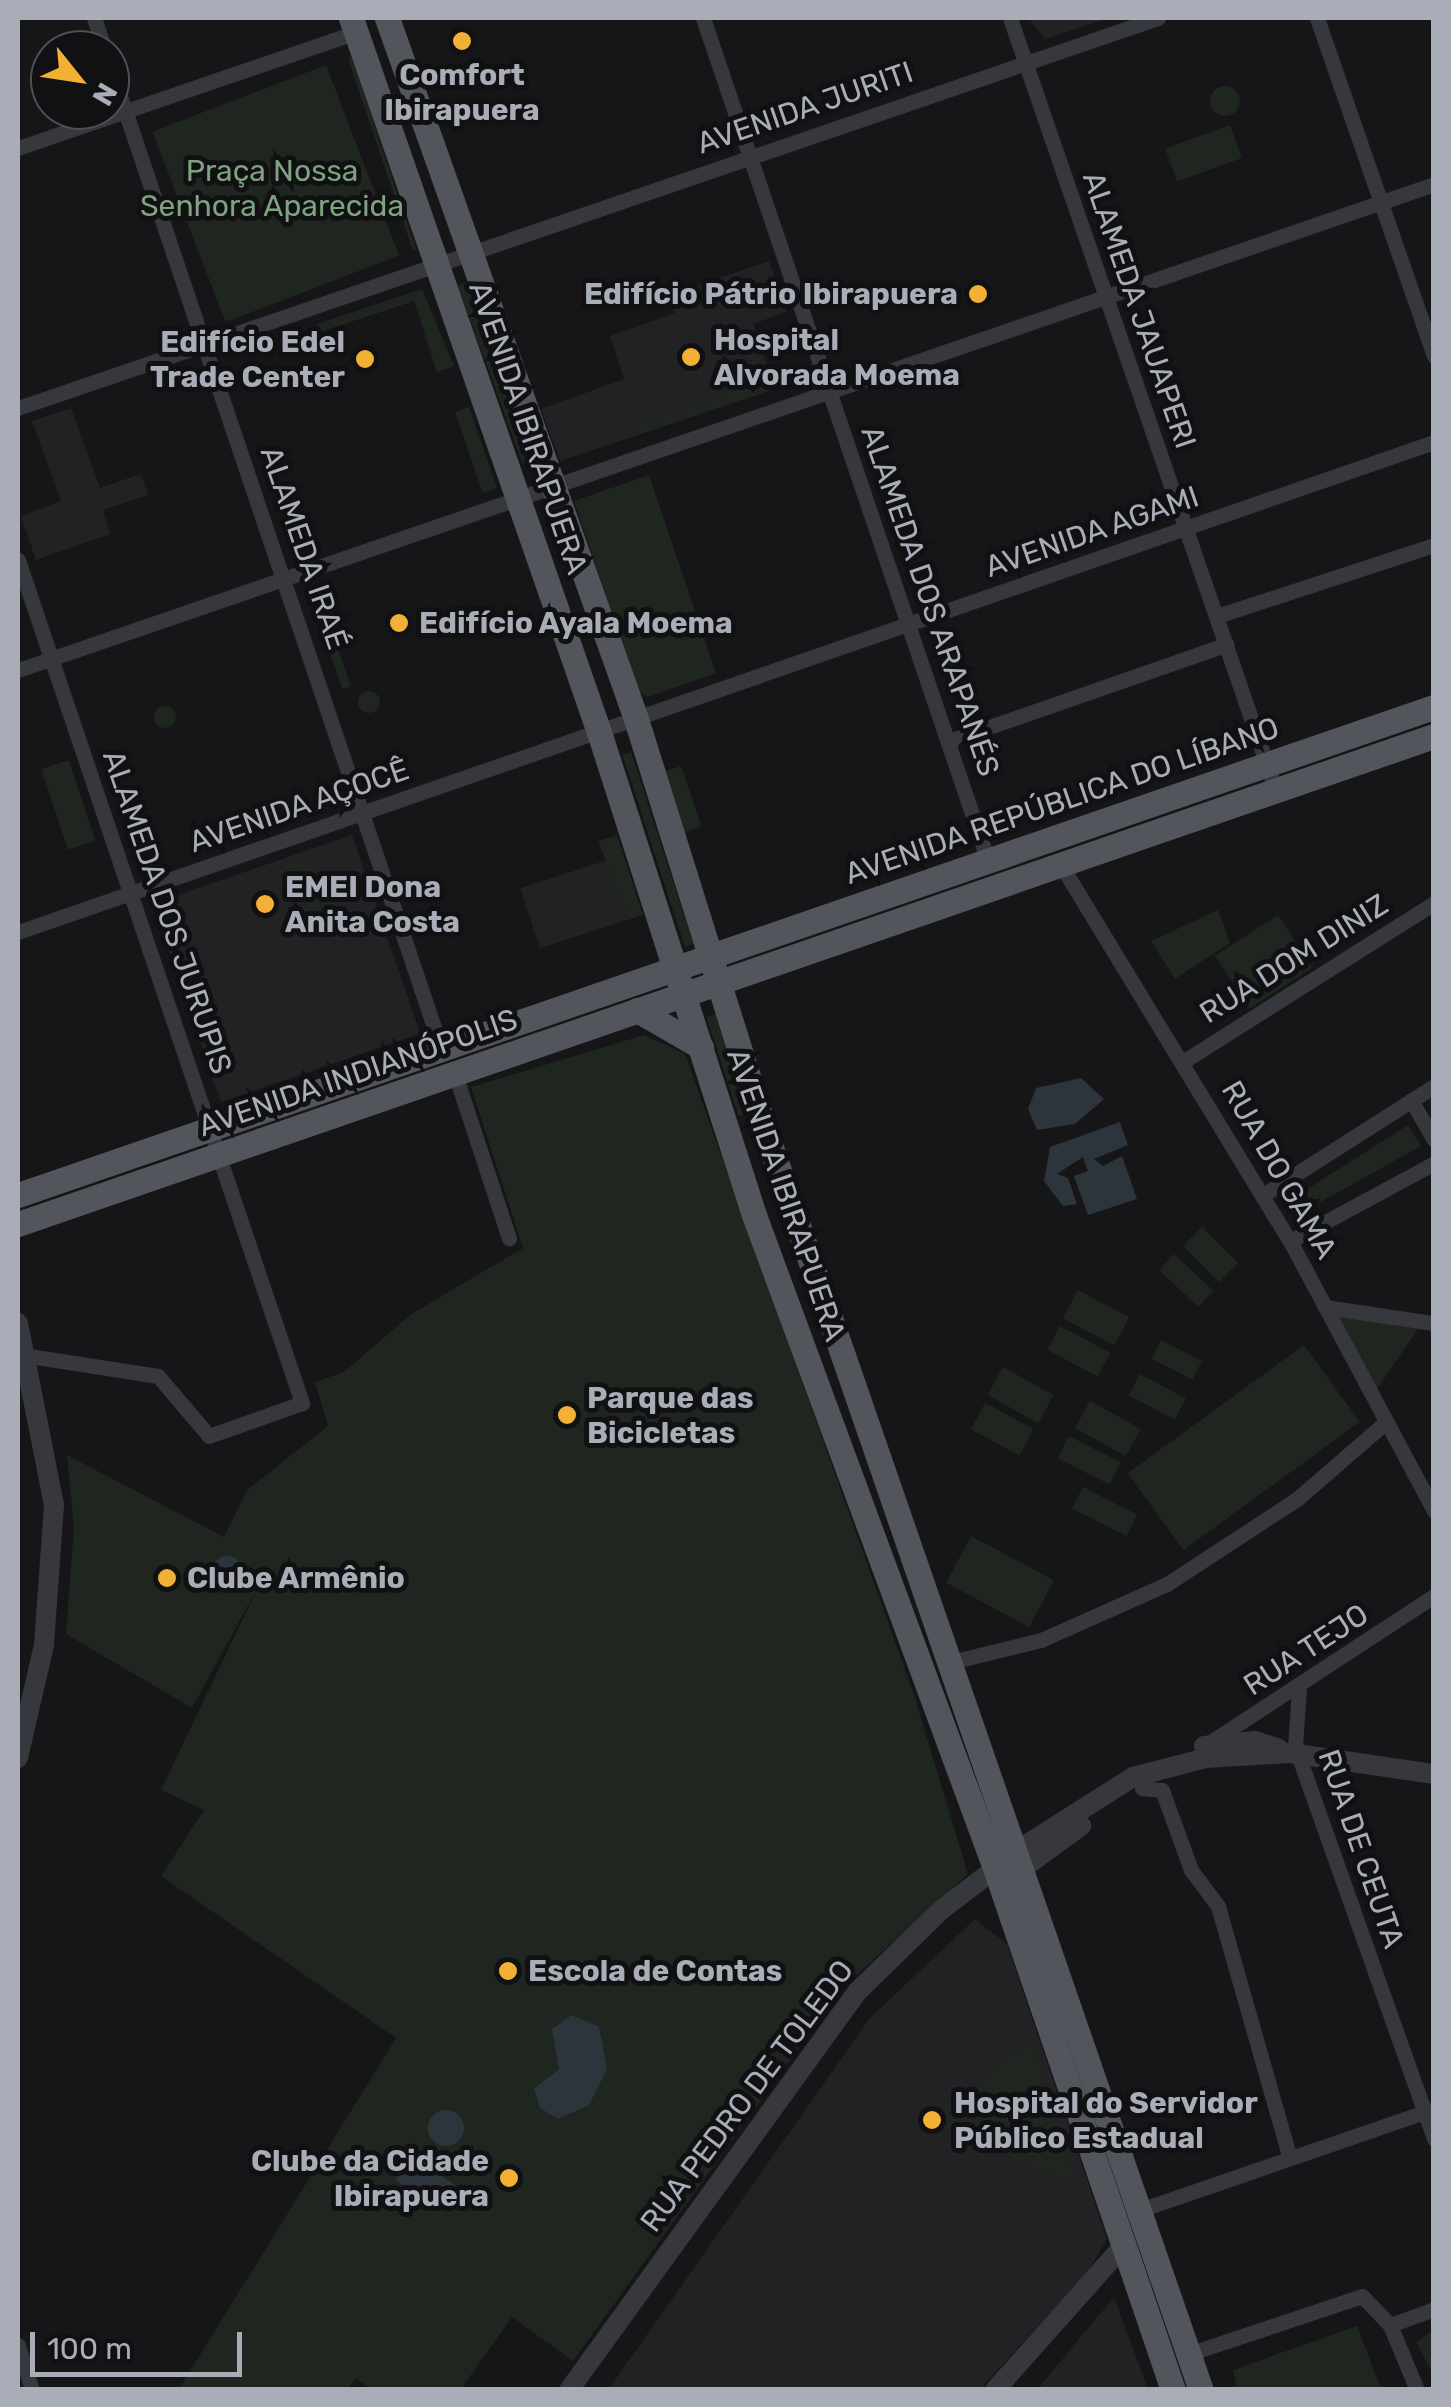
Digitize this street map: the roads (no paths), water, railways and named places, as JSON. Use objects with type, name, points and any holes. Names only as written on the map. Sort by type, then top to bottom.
[{"type":"main road","name":"AVENIDA IBIRAPUERA","points":[[390,18],[636,719],[720,981],[1201,2390]]},
{"type":"main road","name":"AVENIDA IBIRAPUERA","points":[[353,25],[598,732],[754,1215],[1000,1883],[1173,2390]]},
{"type":"main road","name":"AVENIDA REPÚBLICA DO LÍBANO","points":[[712,954],[1434,707]]},
{"type":"main road","name":"AVENIDA REPÚBLICA DO LÍBANO","points":[[720,981],[1434,736]]},
{"type":"main road","points":[[943,904],[988,861]]},
{"type":"main road","name":"AVENIDA INDIANÓPOLIS","points":[[18,1194],[712,954]]},
{"type":"main road","name":"AVENIDA INDIANÓPOLIS","points":[[18,1224],[720,981]]},
{"type":"main road","points":[[637,1010],[702,1048]]},
{"type":"main road","points":[[974,1885],[1000,1883]]},
{"type":"main road","points":[[1125,2244],[1159,2266]]},
{"type":"street","name":"ALAMEDA DOS ARAPANÉS","points":[[703,18],[988,861]]},
{"type":"street","name":"ALAMEDA JAUAPERI","points":[[1010,18],[1276,791]]},
{"type":"street","name":"AVENIDA JURITI","points":[[436,263],[1158,18]]},
{"type":"street","points":[[1317,18],[1434,356]]},
{"type":"street","points":[[130,109],[353,25]]},
{"type":"street","name":"ALAMEDA IRAÉ","points":[[130,125],[442,1048]]},
{"type":"street","points":[[18,148],[70,130]]},
{"type":"street","points":[[18,670],[1434,184]]},
{"type":"street","points":[[18,408],[436,263]]},
{"type":"street","name":"AVENIDA AGAMI","points":[[598,732],[1434,442]]},
{"type":"street","points":[[1217,616],[1434,545]]},
{"type":"street","name":"ALAMEDA DOS JURUPIS","points":[[18,560],[302,1395],[294,1413],[209,1436],[158,1376],[29,1356]]},
{"type":"street","points":[[949,742],[1226,644]]},
{"type":"street","name":"AVENIDA AÇOCÊ","points":[[18,932],[598,732]]},
{"type":"street","name":"RUA DO GAMA","points":[[1061,865],[1264,1195],[1434,1511]]},
{"type":"street","name":"RUA DOM DINIZ","points":[[1184,1061],[1434,903]]},
{"type":"street","points":[[454,1074],[509,1238]]},
{"type":"street","points":[[1264,1195],[1434,1086]]},
{"type":"street","points":[[1411,1100],[1434,1140]]},
{"type":"street","points":[[1290,1241],[1434,1163]]},
{"type":"street","points":[[1326,1306],[1434,1323]]},
{"type":"street","points":[[18,1323],[47,1438],[54,1548],[18,1758]]},
{"type":"street","points":[[951,1662],[1042,1640],[1166,1584],[1297,1499],[1386,1422]]},
{"type":"street","name":"RUA TEJO","points":[[1206,1752],[1434,1596]]},
{"type":"street","name":"RUA DE CEUTA","points":[[1299,1688],[1291,1719],[1294,1753],[1429,2110],[1434,2139]]},
{"type":"street","points":[[1000,1883],[1019,1860],[1206,1752],[1255,1740],[1294,1753],[1434,1774]]},
{"type":"street","points":[[1152,1783],[1191,1870],[1218,1906],[1290,2158]]},
{"type":"street","name":"RUA PEDRO DE TOLEDO","points":[[569,2390],[827,2029],[888,1959],[974,1885]]},
{"type":"street","points":[[1140,2210],[1429,2110]]},
{"type":"street","points":[[996,2390],[1125,2244]]},
{"type":"street","points":[[1188,2354],[1356,2295],[1374,2302],[1390,2325],[1417,2390]]},
{"type":"street","points":[[1390,2325],[1434,2310]]},
{"type":"street","points":[[18,2345],[32,2390]]},
{"type":"place","name":"Comfort Ibirapuera","points":[[462,41]]},
{"type":"place","name":"Edifício Pátrio Ibirapuera","points":[[978,294]]},
{"type":"place","name":"Hospital Alvorada Moema","points":[[691,357]]},
{"type":"place","name":"Edifício Edel Trade Center","points":[[365,359]]},
{"type":"place","name":"Edifício Ayala Moema","points":[[399,623]]},
{"type":"place","name":"EMEI Dona Anita Costa","points":[[265,904]]},
{"type":"place","name":"Parque das Bicicletas","points":[[567,1415]]},
{"type":"place","name":"Clube Armênio","points":[[167,1578]]},
{"type":"place","name":"Escola de Contas","points":[[508,1971]]},
{"type":"place","name":"Hospital do Servidor Público Estadual","points":[[932,2120]]},
{"type":"place","name":"Clube da Cidade Ibirapuera","points":[[509,2178]]},
{"type":"park label","name":"Praça Nossa Senhora Aparecida","points":[[272,188]]}]
